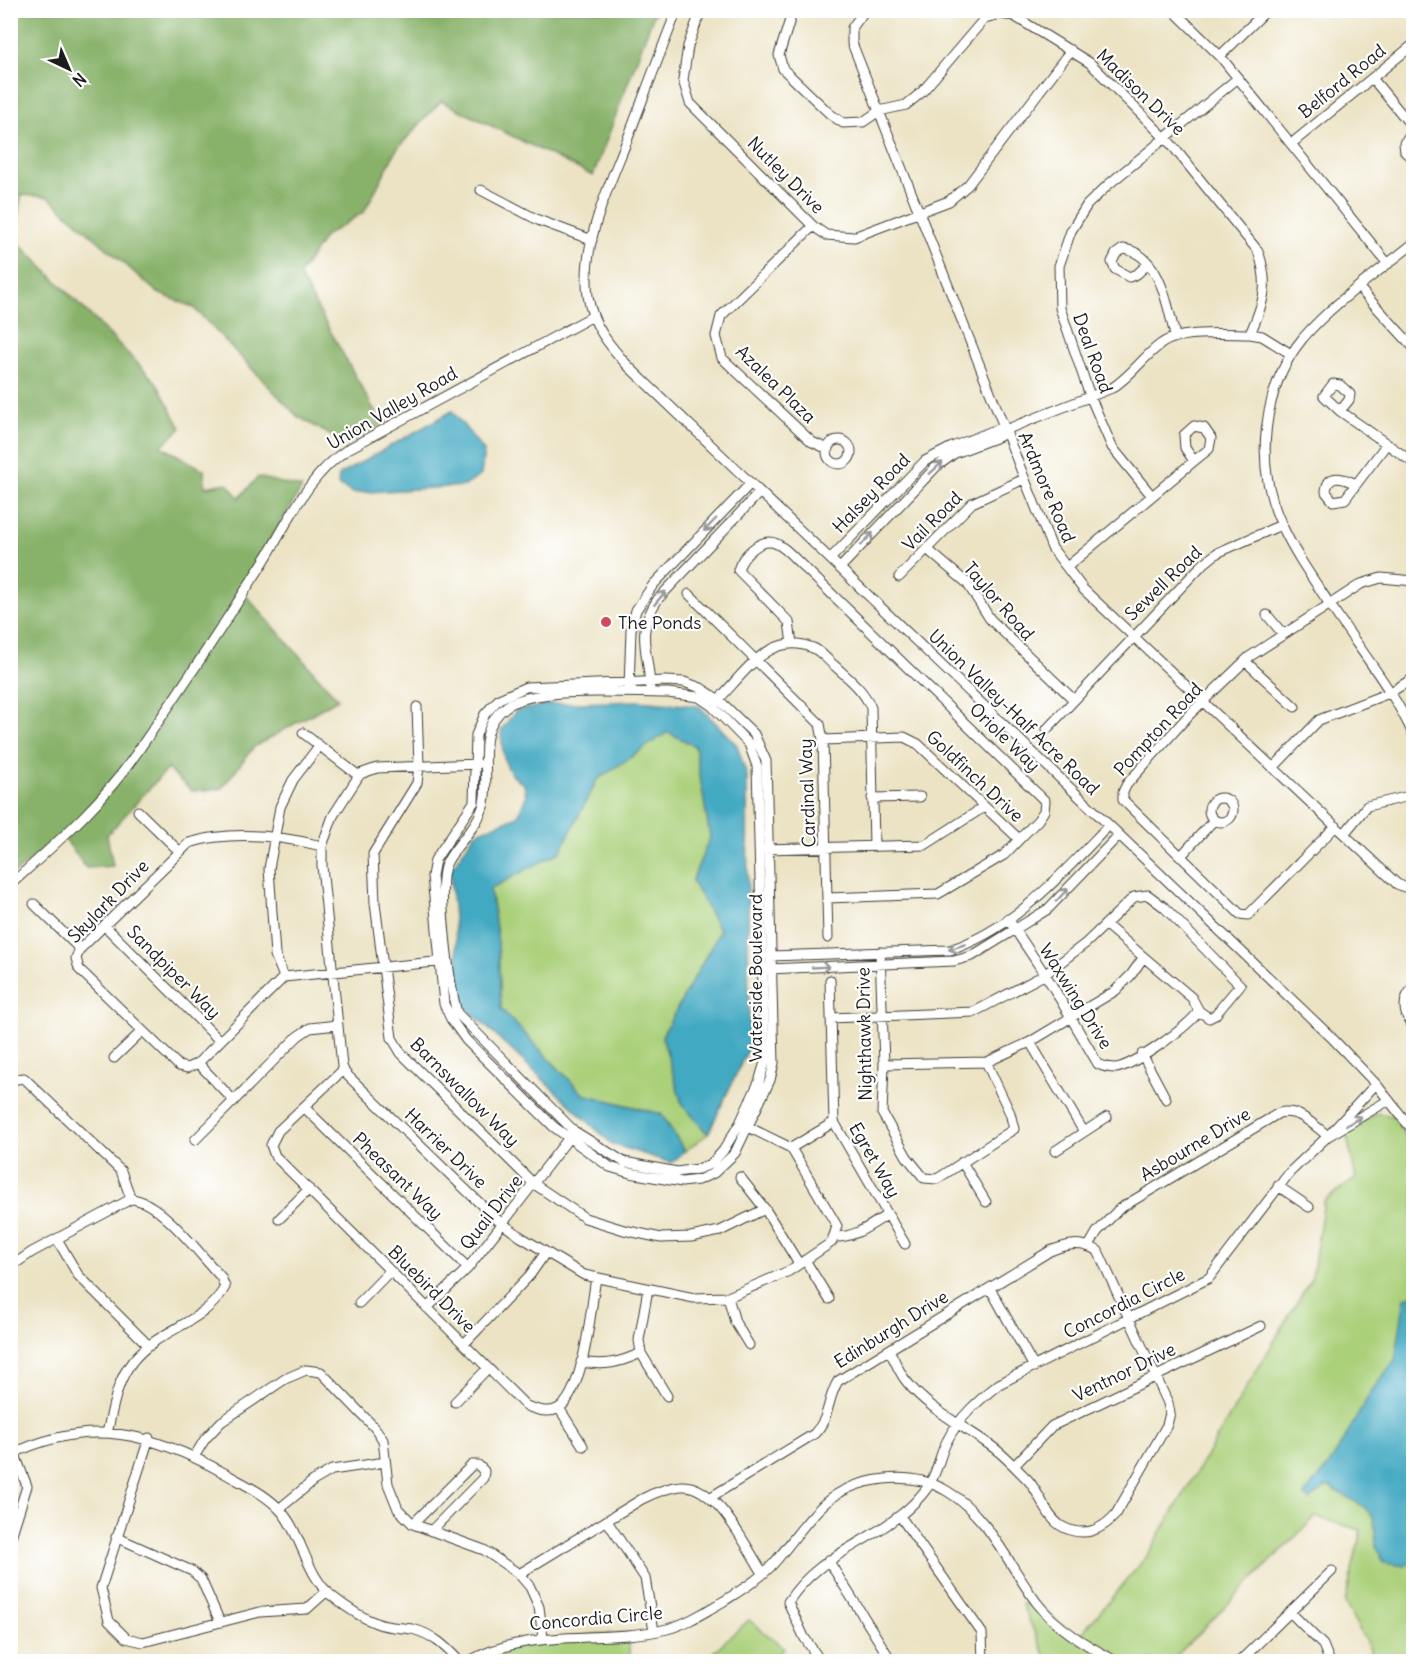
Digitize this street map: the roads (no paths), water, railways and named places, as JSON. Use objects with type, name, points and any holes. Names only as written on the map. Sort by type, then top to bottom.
[{"type":"street","points":[[593,315],[587,280],[592,240],[677,10]]},
{"type":"street","name":"Nutley Drive","points":[[701,10],[687,46],[683,80],[690,104],[813,226],[826,235],[854,237],[949,201],[968,185],[1071,50]]},
{"type":"street","name":"Madison Drive","points":[[793,10],[779,55],[783,69],[830,114],[843,123],[863,122],[879,111],[906,105],[922,92],[985,18],[1000,14],[1014,16],[1090,63],[1165,138],[1258,251],[1265,271],[1263,304],[1250,334]]},
{"type":"street","name":"Ardmore Road","points":[[865,10],[852,27],[852,43],[1052,548],[1083,589],[1273,768],[1397,884],[1407,888],[1413,887]]},
{"type":"street","points":[[1173,10],[1220,56],[1388,264]]},
{"type":"street","points":[[1220,56],[1267,10]]},
{"type":"street","name":"Belford Road","points":[[1291,144],[1413,44]]},
{"type":"street","name":"Deal Road","points":[[1152,496],[1112,447],[1090,396],[1060,308],[1059,266],[1071,231],[1087,205],[1238,78]]},
{"type":"street","points":[[1372,78],[1413,129],[1404,143],[1405,152],[1413,160]]},
{"type":"street","points":[[482,190],[538,220],[592,240]]},
{"type":"street","name":"Azalea Plaza","points":[[813,226],[721,316],[716,336],[722,358],[812,442],[828,449]]},
{"type":"street","points":[[1413,243],[1315,326],[1292,354],[1276,387],[1266,431],[1265,462],[1270,493],[1281,525],[1389,693],[1413,736]]},
{"type":"street","points":[[1148,264],[1162,286],[1175,336],[1250,334],[1262,336],[1292,354]]},
{"type":"street","points":[[1359,288],[1413,348]]},
{"type":"street","name":"Union Valley-Half Acre Road","points":[[593,315],[604,339],[628,366],[1331,1036],[1376,1084],[1413,1132]]},
{"type":"street","name":"Union Valley Road","points":[[10,885],[87,813],[120,775],[266,559],[303,493],[328,464],[348,450],[593,315]]},
{"type":"street","name":"Halsey Road","points":[[840,568],[936,467],[954,453],[1000,436],[1005,430],[1112,388],[1127,378],[1162,343],[1175,336]]},
{"type":"street","points":[[1340,411],[1413,463]]},
{"type":"street","name":"Halsey Road","points":[[830,559],[925,461],[952,447],[1000,428],[1005,430]]},
{"type":"street","points":[[1356,484],[1386,445]]},
{"type":"street","points":[[1066,567],[1194,461]]},
{"type":"street","name":"Vail Road","points":[[899,577],[972,503],[1024,479]]},
{"type":"street","points":[[630,693],[628,682],[631,630],[636,610],[653,585],[751,483]]},
{"type":"street","points":[[650,693],[645,653],[646,615],[658,598],[760,492]]},
{"type":"street","points":[[872,514],[879,516],[882,522]]},
{"type":"street","name":"Sewell Road","points":[[1047,729],[1200,566],[1217,553],[1281,525]]},
{"type":"street","name":"Oriole Way","points":[[792,644],[789,622],[738,570],[748,553],[758,545],[777,543],[1046,801],[1044,811],[1004,855],[938,894],[827,898]]},
{"type":"street","name":"Taylor Road","points":[[927,549],[967,583],[990,619],[1073,699]]},
{"type":"street","name":"Pompton Road","points":[[1336,826],[1248,915],[1240,914],[1123,800],[1123,792],[1189,715],[1245,661],[1361,584],[1381,578],[1413,581]]},
{"type":"street","name":"Cardinal Way","points":[[689,594],[816,718],[823,740],[828,938]]},
{"type":"street","points":[[1267,615],[1284,634]]},
{"type":"street","points":[[716,703],[756,659],[772,647],[792,644],[814,648],[866,694],[871,708],[874,846]]},
{"type":"street","points":[[1245,661],[1294,707]]},
{"type":"street","points":[[1273,768],[1319,720],[1389,693],[1413,678]]},
{"type":"street","name":"Waterside Boulevard","points":[[650,682],[526,687],[499,699],[485,714],[476,735],[479,764],[487,789],[483,807],[473,825],[451,854],[441,882],[450,961],[451,992],[457,1012],[571,1135],[624,1162],[676,1172],[698,1169],[711,1164],[723,1151],[740,1122],[759,1082],[765,1062],[757,766],[749,744],[716,703],[685,694],[650,693],[522,698],[496,716],[489,730],[479,764],[474,802],[435,860],[432,876],[438,962],[444,1004],[451,1019],[466,1040],[571,1135],[610,1167],[682,1182],[698,1180],[725,1164],[735,1153],[770,1080],[774,1063],[774,956],[768,779],[762,747],[754,734],[701,688],[684,682],[650,682]]},
{"type":"street","name":"Barnswallow Way","points":[[417,707],[419,766],[417,783],[373,854],[382,966],[392,1038],[401,1053],[534,1184],[585,1218],[661,1238],[691,1237],[720,1231],[765,1209]]},
{"type":"street","points":[[303,733],[359,776]]},
{"type":"street","name":"Goldfinch Drive","points":[[823,740],[904,737],[918,744],[1019,840]]},
{"type":"street","points":[[284,977],[274,955],[269,869],[280,807],[293,780],[319,746]]},
{"type":"street","points":[[343,1070],[330,972],[322,846],[333,816],[359,776],[377,768],[479,764]]},
{"type":"street","points":[[1344,834],[1367,806],[1413,795]]},
{"type":"street","points":[[872,798],[920,797]]},
{"type":"street","points":[[759,849],[925,845],[984,807]]},
{"type":"street","points":[[138,811],[180,852]]},
{"type":"street","points":[[1181,856],[1214,820]]},
{"type":"street","points":[[762,957],[950,950],[964,945],[1037,900],[1109,825]]},
{"type":"street","points":[[763,969],[954,961],[972,956],[1048,909],[1119,835]]},
{"type":"street","name":"Skylark Drive","points":[[198,1064],[187,1068],[180,1066],[142,1031],[79,969],[76,958],[80,949],[189,843],[203,839],[274,838],[322,846]]},
{"type":"street","points":[[1076,859],[1085,869]]},
{"type":"street","points":[[831,1018],[974,1012],[1044,975],[1106,925],[1118,909],[1134,897],[1148,895],[1180,923],[1240,986],[1215,1015],[1209,1018],[1199,1011],[1192,998],[1106,925]]},
{"type":"street","points":[[34,904],[80,949]]},
{"type":"street","name":"Waxwing Drive","points":[[1008,919],[1098,1064],[1118,1068],[1180,1032],[1191,1023],[1199,1011]]},
{"type":"street","name":"Sandpiper Way","points":[[105,926],[220,1041]]},
{"type":"street","name":"Nighthawk Drive","points":[[880,952],[884,1064],[882,1113],[924,1178],[937,1179],[1014,1129],[1011,1113],[986,1062]]},
{"type":"street","points":[[884,1064],[986,1062],[1030,1042],[1115,991],[1131,975],[1143,958]]},
{"type":"street","points":[[234,1101],[198,1064],[284,977],[450,961]]},
{"type":"street","name":"Egret Way","points":[[830,980],[834,1122],[905,1244]]},
{"type":"street","points":[[1413,987],[1407,994],[1405,1006],[1406,1018],[1413,1028]]},
{"type":"street","points":[[195,1140],[298,1036],[310,1028],[337,1025]]},
{"type":"street","points":[[114,1058],[142,1031]]},
{"type":"street","points":[[1030,1042],[1084,1132]]},
{"type":"street","points":[[1142,1054],[1166,1099]]},
{"type":"street","name":"Bluebird Drive","points":[[343,1070],[278,1131],[272,1144],[275,1156],[526,1406],[541,1411],[559,1408]]},
{"type":"street","name":"Harrier Drive","points":[[343,1070],[504,1225],[584,1275],[694,1298],[728,1297],[771,1280],[832,1242],[833,1237]]},
{"type":"street","points":[[10,1080],[24,1078],[121,1171],[131,1199]]},
{"type":"street","name":"Concordia Circle","points":[[930,1484],[947,1441],[958,1423],[978,1400],[999,1384],[1209,1278],[1278,1186],[1376,1084]]},
{"type":"street","name":"Concordia Circle","points":[[1328,1136],[1389,1100]]},
{"type":"street","name":"Pheasant Way","points":[[304,1107],[468,1268]]},
{"type":"street","name":"Asbourne Drive","points":[[1089,1246],[1097,1232],[1119,1209],[1279,1113],[1289,1111],[1300,1114],[1328,1136]]},
{"type":"street","points":[[1055,1151],[1107,1117]]},
{"type":"street","points":[[740,1122],[791,1149],[837,1226],[833,1237],[848,1238],[887,1215]]},
{"type":"street","points":[[791,1149],[834,1122]]},
{"type":"street","name":"Quail Drive","points":[[428,1308],[468,1268],[504,1225],[571,1135]]},
{"type":"street","points":[[962,1162],[986,1202]]},
{"type":"street","points":[[740,1177],[829,1299]]},
{"type":"street","points":[[1278,1186],[1309,1207]]},
{"type":"street","points":[[279,1219],[309,1189]]},
{"type":"street","points":[[10,1266],[131,1199],[150,1204],[158,1210],[221,1277],[225,1287],[214,1305],[149,1346],[132,1361],[122,1378],[107,1432]]},
{"type":"street","points":[[57,1239],[78,1275],[149,1346]]},
{"type":"street","name":"Edinburgh Drive","points":[[711,1497],[814,1434],[826,1420],[830,1394],[838,1381],[1050,1251],[1069,1243],[1089,1246]]},
{"type":"street","points":[[889,1350],[907,1382],[937,1409],[1014,1466],[1030,1482],[1053,1518],[1063,1527],[1089,1532],[1105,1526],[1116,1514],[1167,1425],[1170,1413],[1168,1402],[1098,1251],[1089,1246]]},
{"type":"street","points":[[464,1344],[530,1275],[546,1252]]},
{"type":"street","points":[[359,1303],[390,1271]]},
{"type":"street","points":[[584,1446],[559,1408],[566,1403],[577,1383],[596,1278]]},
{"type":"street","points":[[990,1287],[1034,1367]]},
{"type":"street","points":[[648,1289],[639,1340],[641,1353],[668,1396]]},
{"type":"street","points":[[728,1297],[735,1322],[749,1345]]},
{"type":"street","name":"Ventnor Drive","points":[[1014,1466],[1052,1426],[1261,1326]]},
{"type":"street","points":[[581,1362],[616,1364],[641,1353]]},
{"type":"street","points":[[455,1402],[488,1368]]},
{"type":"street","points":[[195,1456],[205,1439],[221,1422],[285,1378],[306,1370],[321,1372],[375,1428],[383,1440],[385,1462],[393,1498],[398,1509],[413,1524],[484,1550],[519,1575],[530,1587],[539,1607],[543,1638]]},
{"type":"street","points":[[13,1454],[68,1435],[107,1432],[149,1438],[195,1456],[262,1495],[279,1509],[290,1524],[313,1572],[327,1592],[350,1610],[378,1624],[413,1629],[429,1635],[443,1644],[460,1662]]},
{"type":"street","points":[[149,1438],[101,1587],[108,1621],[116,1630],[126,1638],[142,1642],[260,1612],[307,1610],[327,1592]]},
{"type":"street","points":[[10,1442],[27,1486],[10,1540]]},
{"type":"street","points":[[279,1509],[313,1481],[332,1470],[385,1462]]},
{"type":"street","points":[[413,1524],[472,1465],[478,1465],[484,1472],[483,1478],[431,1532]]},
{"type":"street","name":"Concordia Circle","points":[[468,1662],[486,1651],[514,1642],[668,1629],[693,1618],[750,1584],[763,1573],[824,1504],[840,1493],[861,1483],[902,1478],[946,1490],[968,1507],[988,1531],[1038,1605],[1091,1647],[1118,1662]]},
{"type":"street","points":[[821,1662],[804,1637],[788,1602],[801,1582],[828,1560],[900,1516],[930,1484]]},
{"type":"street","points":[[519,1575],[663,1490],[684,1485],[707,1493],[711,1497],[763,1573]]},
{"type":"street","points":[[900,1516],[982,1633],[984,1662]]},
{"type":"street","points":[[607,1521],[645,1578],[654,1631]]},
{"type":"street","points":[[116,1537],[192,1571],[201,1580],[220,1622]]},
{"type":"street","points":[[828,1560],[892,1662]]},
{"type":"street","points":[[1239,1662],[1332,1571]]},
{"type":"street","points":[[1290,1612],[1323,1645],[1330,1662]]},
{"type":"street","points":[[10,1644],[13,1662]]},
{"type":"water","points":[[452,411],[484,451],[481,475],[465,486],[353,493],[338,485],[339,475]]},
{"type":"water","points":[[637,701],[699,706],[737,745],[747,776],[749,1047],[708,1134],[682,1104],[662,1036],[720,931],[692,881],[710,837],[695,746],[668,732],[597,780],[560,852],[490,889],[498,942],[501,1009],[583,1094],[661,1114],[685,1151],[671,1163],[612,1144],[461,1003],[450,871],[475,833],[518,816],[526,796],[524,784],[512,774],[505,761],[501,730],[516,711],[550,704]]},
{"type":"water","points":[[1413,1295],[1414,1560],[1405,1566],[1384,1563],[1376,1546],[1374,1518],[1363,1506],[1328,1486],[1309,1500],[1304,1495],[1328,1467],[1371,1392],[1395,1360],[1405,1298]]},
{"type":"place","name":"The Ponds","points":[[606,622]]}]
